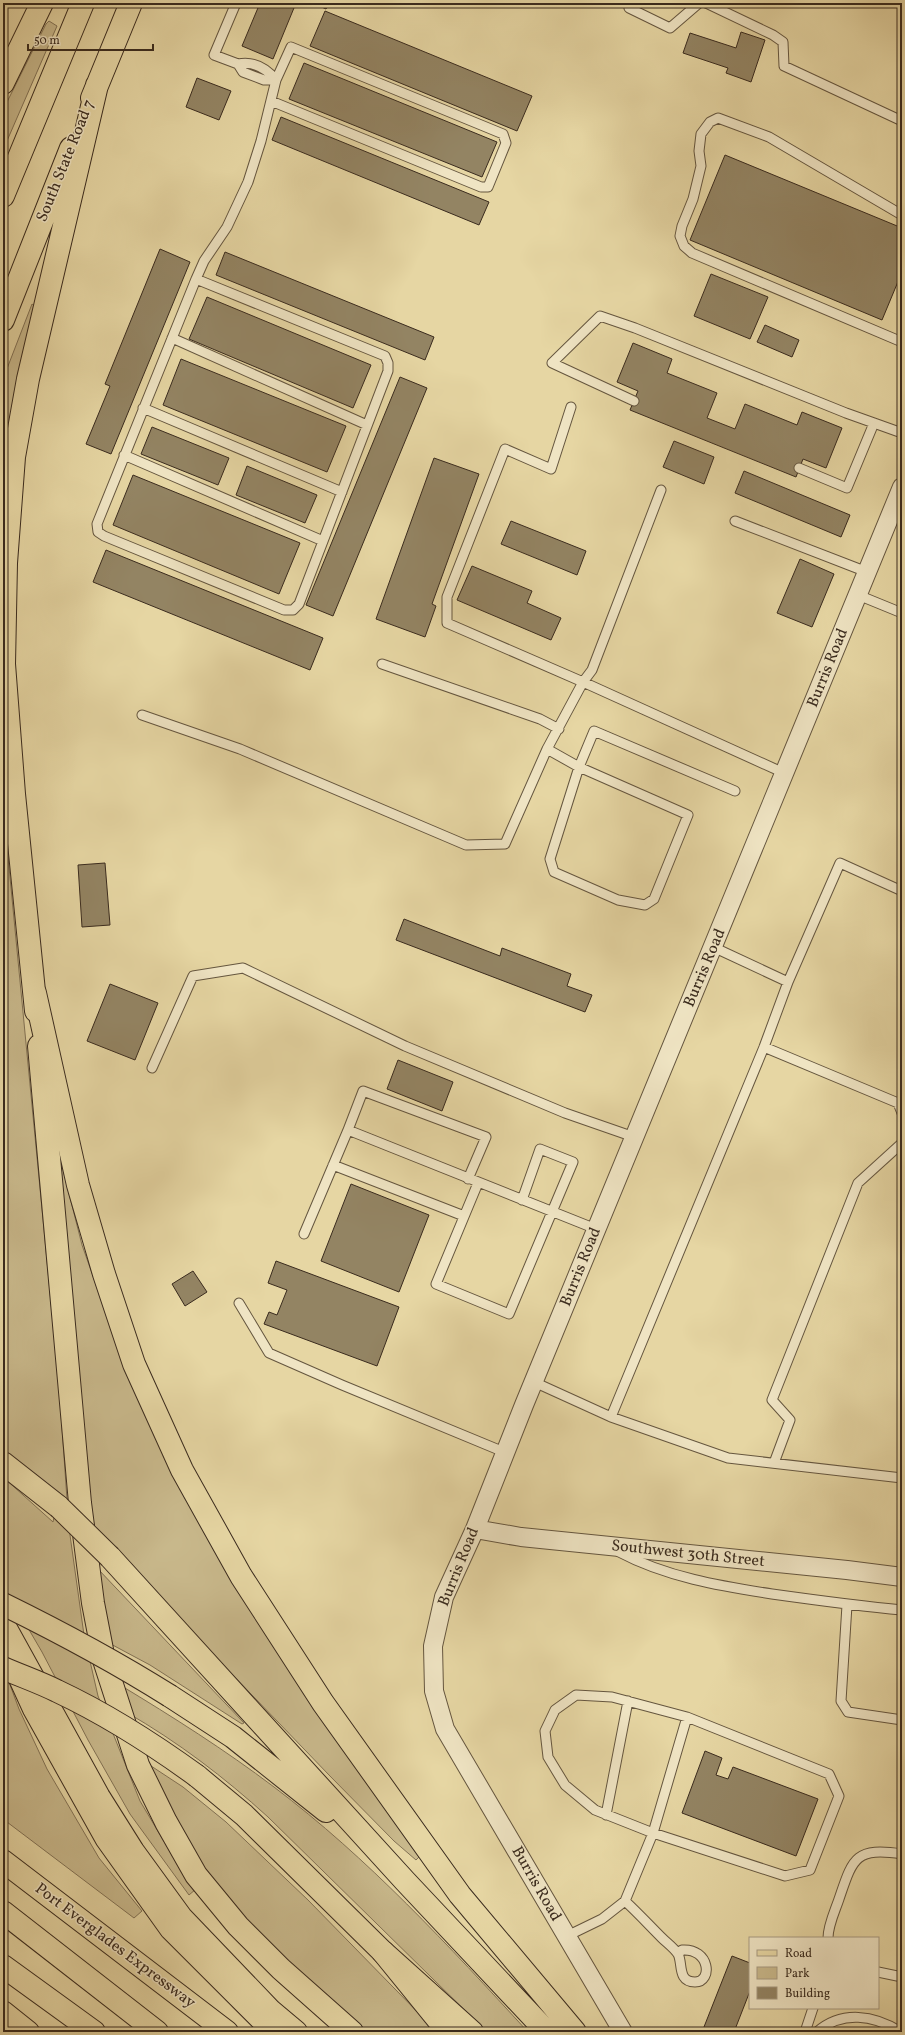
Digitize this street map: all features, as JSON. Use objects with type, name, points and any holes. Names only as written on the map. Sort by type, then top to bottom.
[{"type":"main road","points":[[3,83],[42,3]]},
{"type":"main road","points":[[3,196],[83,3]]},
{"type":"main road","name":"South State Road 7","points":[[3,320],[131,3]]},
{"type":"main road","points":[[97,84],[28,379],[14,457],[6,563],[4,664],[14,794],[35,993],[80,1503],[93,1603],[104,1660],[138,1765],[166,1822],[196,1875],[238,1926],[271,1959],[352,2032]]},
{"type":"main road","points":[[35,993],[78,1185],[104,1274],[134,1364],[182,1470],[241,1576],[323,1703],[460,1895],[575,2032]]},
{"type":"main road","points":[[3,1463],[59,1507],[110,1557],[405,1881],[547,2032]]},
{"type":"main road","points":[[3,1604],[122,1666],[233,1737],[312,1799],[405,1881]]},
{"type":"main road","points":[[3,1623],[99,1797],[138,1857],[181,1917],[271,2011],[296,2032]]},
{"type":"main road","points":[[3,1634],[8,1652],[34,1709],[106,1838],[171,1929],[274,2032]]},
{"type":"main road","points":[[3,1668],[56,1691],[111,1720],[162,1751],[197,1776],[244,1816],[383,1952],[472,2032]]},
{"type":"main road","name":"Port Everglades Expressway","points":[[3,1861],[227,2032]]},
{"type":"main road","points":[[3,1912],[157,2032]]},
{"type":"main road","points":[[383,1952],[448,2032]]},
{"type":"main road","points":[[3,1966],[94,2032]]},
{"type":"main road","points":[[3,2012],[28,2032]]},
{"type":"street","name":"Burris Road","points":[[623,2032],[445,1729],[434,1691],[433,1646],[444,1597],[475,1529],[504,1452],[714,947],[902,487]]},
{"type":"street","name":"Southwest 30th Street","points":[[475,1529],[520,1536],[902,1577]]},
{"type":"lane","points":[[236,3],[214,55],[238,64],[243,72],[264,80],[276,80]]},
{"type":"lane","points":[[629,8],[670,28],[699,3]]},
{"type":"lane","points":[[706,3],[773,35],[783,42],[784,66],[902,121]]},
{"type":"lane","points":[[196,279],[385,356],[388,363],[388,371],[299,604],[293,610],[284,610],[104,536],[98,532],[97,524],[196,279],[204,261],[227,227],[248,182],[261,140],[271,100],[276,80],[291,47],[503,134],[506,143],[488,187],[481,187],[271,100]]},
{"type":"lane","points":[[902,215],[769,137],[718,118],[710,122],[701,134],[699,151],[701,166],[693,199],[682,226],[680,236],[684,246],[692,253],[902,342]]},
{"type":"lane","points":[[634,401],[552,363],[600,316],[635,328],[902,433]]},
{"type":"lane","points":[[172,338],[367,425]]},
{"type":"lane","points":[[571,407],[551,469],[505,450],[446,597],[447,623],[583,682],[784,773]]},
{"type":"lane","points":[[143,408],[342,492]]},
{"type":"lane","points":[[800,468],[847,488],[874,423]]},
{"type":"lane","points":[[124,455],[323,541]]},
{"type":"lane","points":[[142,715],[240,749],[466,845],[505,844],[547,750],[583,682],[592,670],[661,490]]},
{"type":"lane","points":[[735,521],[867,572]]},
{"type":"lane","points":[[858,595],[902,614]]},
{"type":"lane","points":[[382,664],[540,719],[559,729]]},
{"type":"lane","points":[[547,750],[579,767],[688,815],[654,899],[644,905],[618,900],[554,872],[550,859],[579,767],[594,731],[735,791]]},
{"type":"lane","points":[[611,1417],[764,1047],[788,982],[840,863],[902,891]]},
{"type":"lane","points":[[714,947],[788,982]]},
{"type":"lane","points":[[152,1068],[193,976],[243,968],[405,1046],[566,1113],[634,1137]]},
{"type":"lane","points":[[764,1047],[900,1102],[902,1113]]},
{"type":"lane","points":[[304,1234],[363,1091],[486,1137],[468,1179]]},
{"type":"lane","points":[[348,1130],[596,1229]]},
{"type":"lane","points":[[774,1463],[790,1420],[772,1400],[858,1184],[902,1143]]},
{"type":"lane","points":[[478,1183],[436,1284],[509,1314],[573,1162],[540,1149],[522,1200]]},
{"type":"lane","points":[[333,1165],[464,1216]]},
{"type":"lane","points":[[240,1303],[269,1353],[342,1386],[504,1452]]},
{"type":"lane","points":[[534,1382],[611,1417],[728,1458],[902,1478]]},
{"type":"lane","points":[[608,1545],[639,1562],[713,1585],[847,1605],[902,1610]]},
{"type":"lane","points":[[847,1605],[841,1700],[848,1712],[902,1720]]},
{"type":"lane","points":[[576,1695],[612,1697],[628,1701],[687,1717],[829,1774],[838,1796],[810,1870],[785,1876],[653,1833],[595,1810],[565,1785],[548,1756],[545,1731],[554,1710],[576,1695]]},
{"type":"lane","points":[[606,1815],[628,1701]]},
{"type":"lane","points":[[567,1936],[602,1919],[625,1901],[653,1833],[687,1717]]},
{"type":"lane","points":[[828,1937],[830,1925],[850,1869],[858,1858],[879,1851],[902,1854]]},
{"type":"lane","points":[[625,1901],[678,1954]]},
{"type":"lane","points":[[879,1972],[902,1977]]},
{"type":"lane","points":[[805,2032],[813,2009]]},
{"type":"lane","points":[[816,2032],[836,2020],[848,2016],[864,2017],[901,2032]]},
{"type":"green space","points":[[49,21],[57,26],[3,150],[3,110],[46,24]]},
{"type":"green space","points":[[32,304],[36,307],[3,497],[3,379]]},
{"type":"green space","points":[[3,805],[59,1385],[69,1528],[84,1635],[98,1696],[140,1801],[178,1865],[196,1889],[189,1895],[130,1814],[88,1740],[42,1652],[3,1585],[3,1477],[53,1522],[58,1497],[3,1451],[3,1214],[7,1173],[3,1143]]},
{"type":"green space","points":[[60,1158],[82,1245],[122,1358],[227,1568],[270,1641],[327,1726],[420,1856],[416,1860],[394,1841],[329,1775],[95,1532],[87,1478]]},
{"type":"green space","points":[[98,1569],[244,1723],[242,1724],[150,1665],[107,1642]]},
{"type":"green space","points":[[3,1666],[19,1709],[47,1769],[99,1858],[142,1911],[134,1918],[3,1819]]},
{"type":"green space","points":[[120,1685],[218,1747],[309,1814],[407,1904],[438,1935],[528,2032],[487,2032],[268,1817],[217,1774],[182,1748],[164,1735],[126,1712]]},
{"type":"green space","points":[[145,1762],[183,1787],[226,1822],[308,1900],[437,2032],[366,2032],[316,1988],[244,1916],[202,1865],[168,1809]]},
{"type":"building","points":[[260,3],[296,3],[273,59],[242,46]]},
{"type":"building","points":[[313,3],[330,3],[326,9]]},
{"type":"building","points":[[325,11],[532,96],[517,131],[310,46]]},
{"type":"building","points":[[741,32],[765,40],[751,82],[726,73],[728,68],[683,53],[690,33],[736,48]]},
{"type":"building","points":[[304,63],[497,142],[482,177],[289,99]]},
{"type":"building","points":[[197,78],[231,91],[219,120],[186,107]]},
{"type":"building","points":[[281,117],[489,202],[479,225],[272,140]]},
{"type":"building","points":[[725,155],[902,228],[902,272],[882,320],[690,240]]},
{"type":"building","points":[[160,249],[190,262],[111,454],[86,444],[110,386],[105,384]]},
{"type":"building","points":[[225,252],[434,337],[425,360],[216,275]]},
{"type":"building","points":[[711,274],[768,297],[750,339],[694,316]]},
{"type":"building","points":[[207,297],[371,365],[353,408],[189,339]]},
{"type":"building","points":[[765,325],[799,340],[792,357],[757,342]]},
{"type":"building","points":[[633,343],[672,359],[667,373],[717,393],[707,418],[735,429],[745,404],[797,425],[802,412],[842,428],[826,468],[803,459],[796,477],[630,410],[638,391],[617,382]]},
{"type":"building","points":[[181,359],[346,426],[327,472],[163,405]]},
{"type":"building","points":[[400,377],[427,388],[333,616],[306,605]]},
{"type":"building","points":[[152,427],[229,458],[218,485],[141,454]]},
{"type":"building","points":[[674,441],[714,457],[704,484],[663,467]]},
{"type":"building","points":[[434,458],[479,474],[432,604],[436,606],[425,637],[376,619]]},
{"type":"building","points":[[247,466],[317,495],[305,523],[236,495]]},
{"type":"building","points":[[744,471],[850,515],[841,537],[735,493]]},
{"type":"building","points":[[133,475],[300,543],[279,594],[113,525]]},
{"type":"building","points":[[511,521],[586,551],[577,575],[501,544]]},
{"type":"building","points":[[106,550],[323,638],[310,670],[93,582]]},
{"type":"building","points":[[800,559],[834,574],[812,627],[777,613]]},
{"type":"building","points":[[472,566],[532,591],[527,603],[561,618],[551,640],[457,600]]},
{"type":"building","points":[[105,863],[110,925],[82,927],[78,865]]},
{"type":"building","points":[[404,919],[500,956],[502,948],[571,974],[567,986],[592,995],[585,1012],[396,940]]},
{"type":"building","points":[[110,984],[158,1003],[135,1060],[87,1041]]},
{"type":"building","points":[[398,1060],[453,1082],[442,1111],[387,1089]]},
{"type":"building","points":[[351,1184],[429,1215],[399,1292],[321,1261]]},
{"type":"building","points":[[276,1261],[399,1307],[377,1366],[264,1324],[269,1312],[277,1315],[287,1290],[268,1283]]},
{"type":"building","points":[[193,1271],[207,1292],[185,1306],[172,1284]]},
{"type":"building","points":[[705,1751],[722,1758],[716,1775],[728,1779],[733,1767],[818,1799],[796,1856],[682,1813]]},
{"type":"building","points":[[732,1956],[749,1963],[749,1994],[734,2032],[702,2032]]}]
